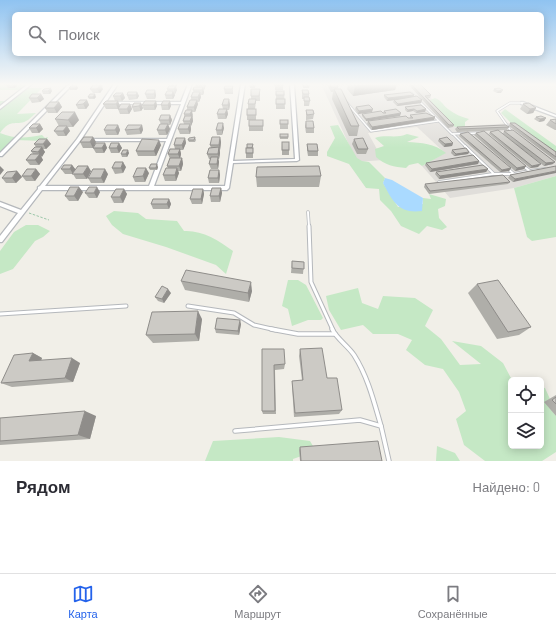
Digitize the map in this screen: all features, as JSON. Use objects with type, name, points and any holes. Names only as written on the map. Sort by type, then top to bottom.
[{"type":"street","points":[[0,155],[49,106]]},
{"type":"street","points":[[0,240],[79,140],[101,106]]},
{"type":"street","points":[[151,188],[182,106]]},
{"type":"street","points":[[40,188],[227,188],[240,106]]},
{"type":"street","points":[[231,162],[297,160],[293,106]]},
{"type":"street","points":[[529,106],[556,116]]},
{"type":"street","points":[[79,140],[169,140]]},
{"type":"street","points":[[0,204],[22,213]]},
{"type":"lane","points":[[349,106],[370,132],[438,121]]},
{"type":"lane","points":[[423,106],[494,174]]},
{"type":"lane","points":[[503,106],[497,111],[503,122],[512,131],[505,131]]},
{"type":"lane","points":[[452,134],[484,132]]},
{"type":"lane","points":[[469,133],[475,138]]},
{"type":"lane","points":[[518,162],[530,171]]},
{"type":"lane","points":[[503,164],[514,174]]},
{"type":"lane","points":[[539,164],[545,169]]},
{"type":"lane","points":[[439,182],[494,174],[514,174],[550,168]]},
{"type":"lane","points":[[308,212],[311,282],[335,334],[354,355],[368,382],[388,461]]},
{"type":"lane","points":[[0,314],[126,306]]},
{"type":"lane","points":[[188,306],[234,313],[254,325],[298,334],[335,334]]},
{"type":"lane","points":[[235,431],[360,420],[380,426]]},
{"type":"path","points":[[22,213],[33,214],[49,220]]},
{"type":"shaded area","points":[[331,106],[439,106],[460,127],[511,123],[556,157],[556,176],[514,188],[450,198],[422,166],[445,153],[417,127],[368,133],[383,160],[357,162]]},
{"type":"green space","points":[[0,106],[25,106],[17,114],[36,113],[24,122],[7,125],[0,133]]},
{"type":"green space","points":[[433,106],[445,106],[453,112],[469,119],[465,122],[465,127],[455,127]]},
{"type":"green space","points":[[505,109],[556,146],[556,157],[511,123],[501,113]]},
{"type":"green space","points":[[338,125],[357,158],[362,161],[369,162],[385,178],[383,183],[398,207],[423,204],[423,198],[431,199],[429,194],[446,199],[445,206],[438,209],[439,218],[447,227],[442,230],[427,226],[419,234],[401,226],[391,211],[380,200],[379,189],[366,188],[349,164],[327,156],[327,152],[335,138],[330,126]]},
{"type":"green space","points":[[0,133],[16,137],[42,135],[45,138],[48,137],[46,141],[15,140],[0,156]]},
{"type":"green space","points":[[407,134],[419,137],[407,142],[432,145],[446,153],[422,166],[418,163],[409,165],[406,168],[390,165],[376,157],[375,149],[384,146],[375,138]]},
{"type":"green space","points":[[556,176],[556,237],[532,241],[527,237],[514,188]]},
{"type":"green space","points":[[114,211],[138,213],[146,219],[177,221],[184,231],[197,232],[222,243],[233,251],[226,274],[216,265],[166,247],[123,234],[112,225],[106,216]]},
{"type":"green space","points":[[26,225],[38,225],[50,231],[35,241],[13,269],[0,274],[0,251],[14,232]]},
{"type":"green space","points":[[288,280],[298,280],[306,285],[323,318],[321,320],[308,320],[292,326],[288,309],[282,306]]},
{"type":"green space","points":[[358,288],[362,303],[378,309],[383,296],[415,298],[433,310],[425,326],[441,339],[460,365],[481,364],[452,341],[481,346],[503,363],[510,377],[508,377],[508,449],[544,449],[544,388],[550,399],[545,402],[556,416],[556,452],[542,461],[485,461],[464,445],[456,419],[466,411],[459,392],[443,369],[425,365],[406,350],[412,340],[398,334],[373,334],[363,325],[341,330],[329,310],[326,296]]},
{"type":"green space","points":[[279,437],[310,441],[316,451],[293,459],[293,461],[205,461],[213,441]]},
{"type":"green space","points":[[437,446],[455,453],[460,461],[436,461]]},
{"type":"water","points":[[385,178],[392,180],[423,198],[422,211],[408,211],[398,205],[390,196],[383,183]]},
{"type":"building","points":[[47,106],[56,106],[54,108],[45,108]]},
{"type":"building","points":[[120,106],[129,106],[127,109],[118,109]]},
{"type":"building","points":[[188,106],[195,106],[194,107],[187,107]]},
{"type":"building","points":[[342,106],[349,106],[359,126],[351,126]]},
{"type":"building","points":[[370,106],[373,109],[359,111],[356,107]]},
{"type":"building","points":[[422,106],[426,109],[417,111],[414,109],[408,110],[405,107]]},
{"type":"building","points":[[431,106],[435,106],[454,125],[449,125]]},
{"type":"building","points":[[525,106],[533,106],[536,108],[530,109]]},
{"type":"building","points":[[219,109],[227,109],[225,114],[217,114]]},
{"type":"building","points":[[247,109],[256,109],[256,115],[247,115]]},
{"type":"building","points":[[396,109],[401,113],[366,119],[362,114],[381,111],[386,113],[384,111]]},
{"type":"building","points":[[186,110],[192,110],[190,114],[184,114]]},
{"type":"building","points":[[306,110],[313,110],[314,114],[307,115]]},
{"type":"building","points":[[62,112],[75,112],[68,120],[55,119]]},
{"type":"building","points":[[426,113],[435,117],[372,127],[368,121],[406,116],[408,118],[413,118],[410,115]]},
{"type":"building","points":[[161,115],[170,115],[169,120],[159,120]]},
{"type":"building","points":[[185,116],[192,116],[190,121],[183,121]]},
{"type":"building","points":[[541,116],[546,118],[540,119],[536,117]]},
{"type":"building","points":[[556,119],[556,124],[550,120]]},
{"type":"building","points":[[249,120],[263,120],[263,126],[249,126]]},
{"type":"building","points":[[280,120],[288,120],[288,124],[280,124]]},
{"type":"building","points":[[306,121],[313,121],[314,128],[306,128]]},
{"type":"building","points":[[218,123],[223,123],[222,130],[216,130]]},
{"type":"building","points":[[510,123],[515,123],[556,152],[556,157]]},
{"type":"building","points":[[33,124],[40,124],[36,128],[29,128]]},
{"type":"building","points":[[160,124],[168,124],[165,130],[157,130]]},
{"type":"building","points":[[180,124],[190,124],[188,129],[178,129]]},
{"type":"building","points":[[107,125],[118,125],[115,130],[104,130]]},
{"type":"building","points":[[128,125],[142,125],[139,129],[125,130]]},
{"type":"building","points":[[506,125],[509,127],[459,129],[457,127]]},
{"type":"building","points":[[58,126],[67,126],[63,131],[54,131]]},
{"type":"building","points":[[498,130],[541,164],[532,166],[490,132]]},
{"type":"building","points":[[513,130],[555,162],[546,163],[504,131]]},
{"type":"building","points":[[484,131],[526,166],[517,168],[476,133]]},
{"type":"building","points":[[468,132],[511,168],[502,170],[460,134]]},
{"type":"building","points":[[280,134],[288,134],[288,137],[280,137]]},
{"type":"building","points":[[84,137],[93,137],[90,142],[80,142]]},
{"type":"building","points":[[195,137],[194,140],[188,140],[189,138]]},
{"type":"building","points":[[212,137],[220,137],[219,145],[210,145]]},
{"type":"building","points":[[447,137],[453,143],[445,144],[439,139]]},
{"type":"building","points":[[176,138],[185,138],[182,145],[174,145]]},
{"type":"building","points":[[363,138],[368,149],[358,149],[354,139]]},
{"type":"building","points":[[39,139],[47,139],[43,144],[34,144]]},
{"type":"building","points":[[142,139],[159,140],[154,151],[136,151]]},
{"type":"building","points":[[282,142],[289,142],[289,150],[282,150]]},
{"type":"building","points":[[96,143],[105,143],[102,148],[93,148]]},
{"type":"building","points":[[111,143],[119,143],[117,148],[109,148]]},
{"type":"building","points":[[247,144],[253,144],[252,148],[247,148]]},
{"type":"building","points":[[307,144],[317,144],[318,151],[308,151]]},
{"type":"building","points":[[35,147],[42,147],[38,152],[31,151]]},
{"type":"building","points":[[219,147],[218,154],[207,154],[209,148]]},
{"type":"building","points":[[246,148],[253,148],[253,153],[246,153]]},
{"type":"building","points":[[466,148],[469,152],[456,154],[452,150]]},
{"type":"building","points":[[170,149],[180,149],[178,154],[168,154]]},
{"type":"building","points":[[123,150],[128,150],[126,154],[121,154]]},
{"type":"building","points":[[31,154],[40,154],[35,160],[26,160]]},
{"type":"building","points":[[473,155],[479,161],[432,169],[426,163]]},
{"type":"building","points":[[211,157],[218,157],[217,164],[209,164]]},
{"type":"building","points":[[170,158],[182,158],[179,166],[167,166]]},
{"type":"building","points":[[115,162],[123,162],[121,168],[112,168]]},
{"type":"building","points":[[151,164],[157,164],[156,168],[149,168]]},
{"type":"building","points":[[64,165],[72,165],[70,169],[61,169]]},
{"type":"building","points":[[483,165],[488,169],[440,176],[436,172]]},
{"type":"building","points":[[78,166],[88,166],[83,174],[72,174]]},
{"type":"building","points":[[319,166],[321,176],[256,177],[257,167]]},
{"type":"building","points":[[556,166],[556,171],[515,179],[510,175]]},
{"type":"building","points":[[137,168],[146,168],[143,176],[133,177]]},
{"type":"building","points":[[166,168],[177,168],[175,175],[163,175]]},
{"type":"building","points":[[27,169],[36,169],[31,176],[22,176]]},
{"type":"building","points":[[93,169],[105,169],[101,178],[88,178]]},
{"type":"building","points":[[210,170],[219,170],[218,178],[208,178]]},
{"type":"building","points":[[17,171],[12,178],[2,178],[7,172]]},
{"type":"building","points":[[503,175],[510,182],[430,191],[425,184]]},
{"type":"building","points":[[70,187],[79,187],[74,196],[65,196]]},
{"type":"building","points":[[89,187],[97,187],[94,193],[85,193]]},
{"type":"building","points":[[212,188],[221,188],[219,196],[210,196]]},
{"type":"building","points":[[116,189],[124,189],[120,197],[111,197]]},
{"type":"building","points":[[193,189],[203,189],[201,199],[190,199]]},
{"type":"building","points":[[153,199],[169,199],[167,204],[151,204]]},
{"type":"building","points":[[292,261],[304,262],[304,269],[292,268]]},
{"type":"building","points":[[186,270],[251,282],[248,293],[181,281]]},
{"type":"building","points":[[498,280],[531,327],[508,332],[477,284]]},
{"type":"building","points":[[162,286],[168,289],[162,299],[155,297]]},
{"type":"building","points":[[198,311],[195,334],[146,335],[152,312]]},
{"type":"building","points":[[217,318],[240,320],[238,331],[215,329]]},
{"type":"building","points":[[322,348],[327,378],[337,378],[342,410],[295,413],[292,381],[303,380],[300,349]]},
{"type":"building","points":[[262,349],[284,349],[285,364],[274,365],[275,411],[262,411]]},
{"type":"building","points":[[33,353],[29,361],[72,358],[65,378],[1,383],[14,355]]},
{"type":"building","points":[[556,397],[556,404],[552,400]]},
{"type":"building","points":[[85,411],[78,435],[0,441],[0,418]]},
{"type":"building","points":[[378,441],[382,461],[301,461],[300,447]]}]
